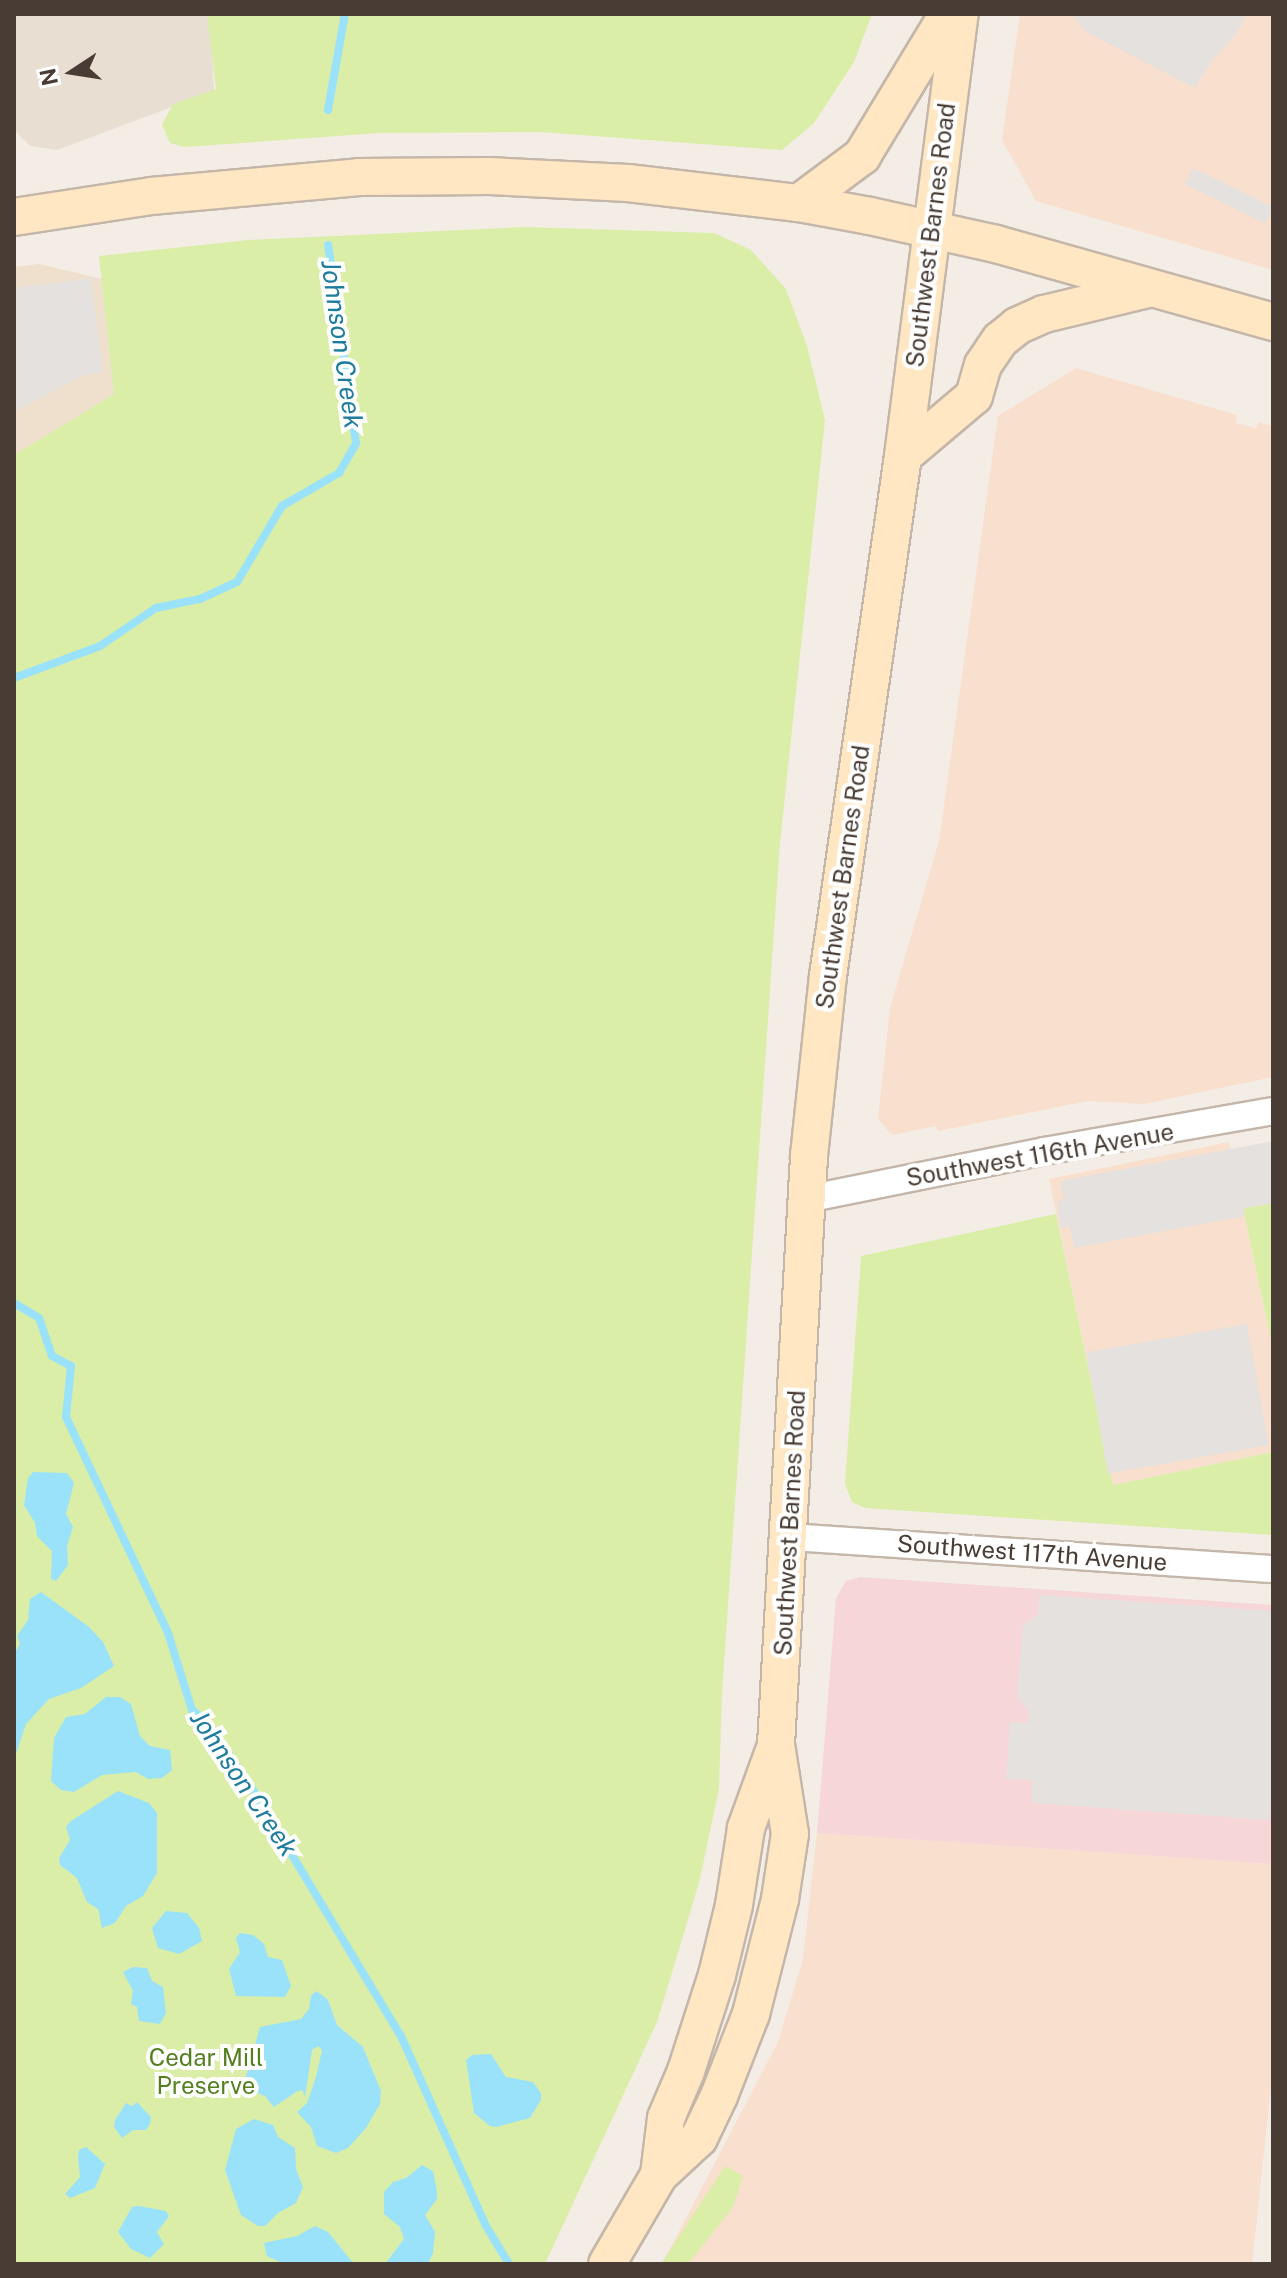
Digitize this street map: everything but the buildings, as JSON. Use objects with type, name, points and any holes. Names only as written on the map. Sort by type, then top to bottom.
[{"type":"main road","points":[[799,203],[862,156],[948,14]]},
{"type":"main road","name":"Southwest Barnes Road","points":[[607,2264],[659,2175],[699,2138],[751,2014],[771,1941],[790,1834],[776,1745],[807,1199],[828,976],[903,456],[960,14]]},
{"type":"main road","points":[[14,217],[230,187],[423,176],[628,183],[799,203],[931,229],[1273,322]]},
{"type":"main road","points":[[903,456],[974,396],[983,365],[1000,340],[1017,326],[1044,314],[1152,287]]},
{"type":"main road","name":"Southwest Barnes Road","points":[[659,2175],[666,2118],[717,1975],[734,1905],[746,1828],[776,1745]]},
{"type":"main road","points":[[717,1975],[751,2014]]},
{"type":"street","name":"Southwest 116th Avenue","points":[[807,1199],[1044,1151],[1273,1111]]},
{"type":"street","name":"Southwest 117th Avenue","points":[[790,1537],[1273,1569]]},
{"type":"shaded area","points":[[14,14],[210,14],[214,91],[57,150],[30,146],[14,130]]},
{"type":"shaded area","points":[[1020,14],[1273,14],[1273,270],[1036,201],[1002,140]]},
{"type":"shaded area","points":[[1072,14],[1246,14],[1236,35],[1213,59],[1195,88],[1086,32]]},
{"type":"shaded area","points":[[1193,168],[1273,207],[1265,223],[1185,184]]},
{"type":"shaded area","points":[[39,264],[102,279],[115,394],[14,455],[14,267]]},
{"type":"shaded area","points":[[91,278],[103,373],[84,375],[14,412],[14,288]]},
{"type":"shaded area","points":[[1076,368],[1237,415],[1236,423],[1256,428],[1259,422],[1273,426],[1273,1077],[1144,1104],[1088,1101],[938,1131],[936,1126],[892,1135],[878,1119],[890,1008],[939,841],[998,416]]},
{"type":"shaded area","points":[[1273,1141],[1273,1203],[1244,1208],[1245,1216],[1074,1248],[1070,1227],[1061,1228],[1057,1202],[1064,1200],[1060,1181]]},
{"type":"shaded area","points":[[1229,1142],[1273,1350],[1273,1452],[1113,1485],[1049,1179]]},
{"type":"shaded area","points":[[1247,1324],[1268,1445],[1108,1473],[1086,1352]]},
{"type":"shaded area","points":[[860,1577],[1273,1605],[1273,1864],[817,1833],[836,1598],[846,1581]]},
{"type":"shaded area","points":[[1039,1595],[1273,1611],[1273,1773],[1269,1820],[1032,1803],[1033,1780],[1006,1779],[1010,1722],[1028,1723],[1029,1711],[1017,1696],[1023,1626],[1038,1614]]},
{"type":"shaded area","points":[[817,1833],[1273,1864],[1273,2069],[1252,2264],[662,2264],[778,2042],[803,1959]]},
{"type":"green space","points":[[207,14],[872,14],[854,62],[814,123],[782,150],[541,132],[379,133],[185,147],[170,143],[162,125],[173,104],[216,89]]},
{"type":"green space","name":"Cedar Mill Preserve","points":[[524,227],[714,233],[751,250],[786,289],[807,346],[825,420],[780,843],[722,1694],[719,1789],[699,1883],[657,2022],[545,2264],[14,2264],[14,455],[114,394],[99,256],[248,240]]},
{"type":"green space","points":[[1273,1203],[1273,1350],[1243,1208]]},
{"type":"green space","points":[[1056,1214],[1113,1485],[1273,1452],[1273,1535],[865,1508],[852,1502],[845,1484],[861,1256]]},
{"type":"green space","points":[[725,2166],[743,2176],[733,2207],[688,2264],[661,2264]]},
{"type":"water","points":[[33,1472],[67,1473],[74,1483],[66,1514],[73,1527],[67,1546],[68,1565],[56,1581],[51,1579],[52,1551],[37,1536],[35,1523],[24,1505],[28,1478]]},
{"type":"water","points":[[41,1592],[89,1627],[103,1642],[114,1666],[81,1688],[49,1699],[26,1724],[14,1760],[14,1655],[20,1643],[17,1636],[28,1620],[30,1599]]},
{"type":"water","points":[[106,1697],[120,1697],[131,1704],[140,1736],[150,1746],[170,1750],[172,1770],[162,1778],[148,1779],[136,1772],[102,1775],[74,1792],[61,1790],[51,1781],[54,1738],[66,1717],[85,1714]]},
{"type":"water","points":[[118,1791],[149,1803],[157,1813],[157,1873],[143,1896],[126,1906],[115,1923],[102,1928],[98,1909],[87,1902],[77,1878],[60,1865],[59,1858],[70,1840],[66,1827],[71,1821]]},
{"type":"water","points":[[166,1911],[187,1913],[199,1928],[202,1941],[179,1954],[158,1948],[152,1928]]},
{"type":"water","points":[[240,1933],[253,1935],[264,1944],[268,1957],[282,1960],[291,1986],[285,1997],[236,1996],[229,1969],[240,1952],[236,1938]]},
{"type":"water","points":[[133,1967],[147,1968],[152,1981],[163,1987],[166,2013],[160,2024],[139,2021],[137,2007],[131,2004],[133,1991],[123,1972]]},
{"type":"water","points":[[317,1991],[328,2000],[337,2025],[363,2047],[381,2091],[380,2104],[366,2128],[348,2148],[336,2153],[317,2146],[311,2127],[297,2112],[307,2103],[316,2077],[322,2050],[318,2046],[312,2050],[305,2097],[302,2090],[274,2107],[265,2096],[252,2091],[245,2080],[260,2027],[301,2019],[309,2009],[311,1995]]},
{"type":"water","points":[[491,2054],[506,2077],[533,2082],[541,2093],[541,2100],[530,2118],[496,2127],[474,2113],[466,2060],[472,2055]]},
{"type":"water","points":[[137,2102],[151,2117],[150,2124],[146,2130],[133,2130],[122,2138],[114,2127],[115,2120],[126,2103],[132,2106]]},
{"type":"water","points":[[254,2119],[273,2125],[278,2137],[295,2148],[296,2169],[303,2187],[296,2203],[278,2213],[265,2226],[258,2226],[241,2215],[225,2170],[236,2129]]},
{"type":"water","points":[[86,2147],[105,2164],[95,2188],[70,2198],[65,2194],[80,2177],[79,2150]]},
{"type":"water","points":[[422,2165],[433,2171],[437,2192],[437,2199],[425,2215],[435,2232],[433,2253],[428,2264],[385,2264],[404,2239],[400,2227],[384,2214],[384,2192],[393,2182],[406,2178]]},
{"type":"water","points":[[132,2207],[166,2211],[169,2216],[157,2232],[164,2244],[150,2258],[131,2249],[118,2232]]},
{"type":"water","points":[[315,2226],[328,2232],[354,2264],[284,2264],[267,2256],[264,2243],[297,2236]]},
{"type":"waterway","name":"Johnson Creek","points":[[328,110],[345,14]]},
{"type":"waterway","name":"Johnson Creek","points":[[14,678],[100,646],[156,608],[200,599],[237,582],[282,506],[339,473],[356,443],[328,245]]},
{"type":"waterway","name":"Johnson Creek","points":[[14,1303],[39,1318],[52,1356],[71,1366],[66,1417],[168,1633],[192,1710],[206,1721],[253,1790],[401,2036],[486,2226],[509,2264]]}]
